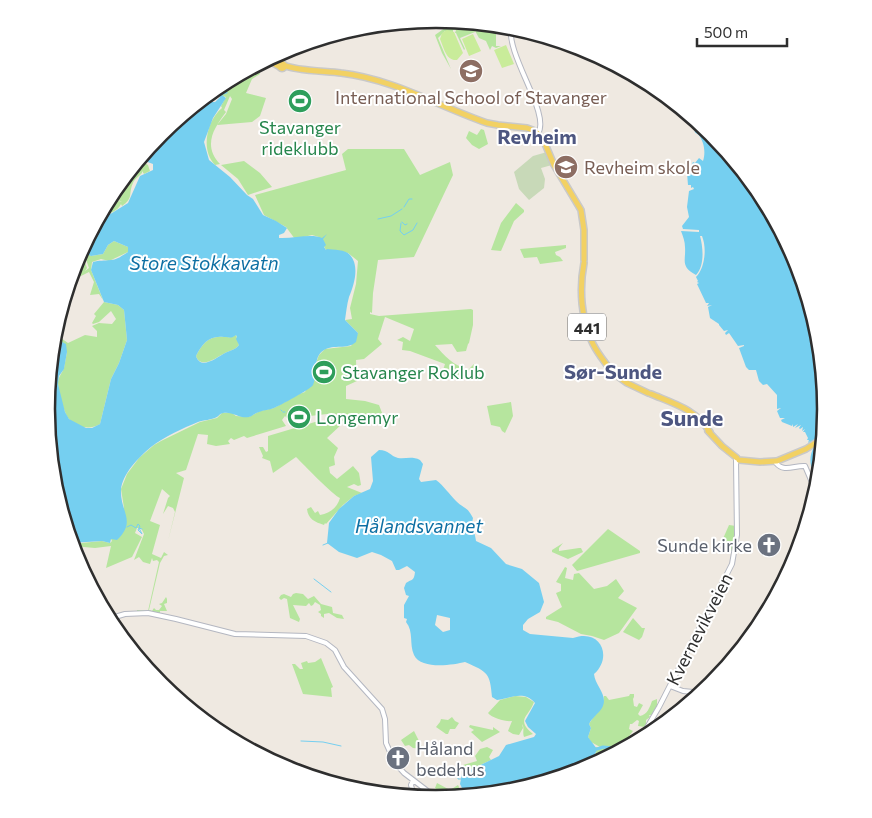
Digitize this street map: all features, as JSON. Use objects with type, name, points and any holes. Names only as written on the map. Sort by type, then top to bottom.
[{"type":"main road","points":[[276,63],[294,68],[374,79],[498,126],[525,127],[538,133],[541,127],[533,97],[511,44],[511,35]]},
{"type":"main road","name":"441","points":[[538,133],[544,141],[554,165],[579,207],[584,224],[583,309],[588,330],[595,347],[611,370],[627,382],[700,418],[710,432],[738,460],[777,462],[816,443]]},
{"type":"main road","name":"Kvernevikveien","points":[[648,726],[732,564],[737,529],[736,469],[738,460]]},
{"type":"main road","points":[[777,462],[786,469],[805,466],[811,479]]},
{"type":"main road","points":[[116,617],[125,614],[161,615],[235,634],[306,636],[326,643],[335,650],[346,669],[379,704],[384,716],[385,740],[390,754],[399,768],[426,790]]},
{"type":"main road","points":[[670,686],[692,692]]},
{"type":"main road","points":[[412,790],[411,785],[413,780]]},
{"type":"green space","points":[[445,28],[474,30],[475,32],[460,38],[464,50],[455,33],[456,30],[453,30],[453,32],[445,31],[438,38],[451,69],[435,35]]},
{"type":"green space","points":[[447,30],[454,32],[463,53],[457,60],[453,60],[448,56],[440,39],[442,33]]},
{"type":"green space","points":[[474,30],[496,33],[496,46],[501,46],[496,48],[492,46],[490,50],[486,41],[479,38]]},
{"type":"green space","points":[[473,34],[481,51],[469,56],[462,39]]},
{"type":"green space","points":[[506,45],[514,64],[502,68],[494,50]]},
{"type":"green space","points":[[259,71],[260,74],[252,79],[246,93],[266,98],[260,116],[252,122],[217,125],[211,144],[212,151],[220,164],[215,165],[210,159],[207,135],[212,120],[222,108],[221,106],[226,97],[221,94]],"holes":[[[230,96],[232,99],[226,114],[217,125],[226,112],[224,110]]]},
{"type":"green space","points":[[481,129],[484,130],[488,144],[479,149],[466,138],[469,131],[477,135]]},
{"type":"green space","points":[[348,149],[404,149],[420,175],[450,162],[453,175],[414,257],[378,260],[372,313],[370,312],[370,314],[379,316],[473,310],[473,325],[466,351],[457,352],[452,344],[435,345],[459,366],[469,369],[474,364],[474,371],[466,372],[463,375],[442,373],[445,364],[410,351],[402,350],[403,342],[397,340],[403,337],[410,341],[414,329],[385,317],[378,339],[382,344],[364,359],[356,360],[357,381],[346,386],[346,399],[379,405],[384,418],[347,423],[327,414],[310,416],[308,413],[288,416],[291,422],[285,416],[282,420],[286,426],[247,438],[244,436],[234,440],[231,438],[228,441],[230,444],[216,446],[207,444],[208,435],[198,434],[186,470],[176,473],[184,478],[168,541],[175,512],[173,508],[168,506],[163,514],[170,496],[162,489],[150,521],[160,525],[152,554],[161,558],[164,552],[168,555],[164,556],[160,563],[149,610],[152,611],[154,608],[159,610],[162,606],[159,604],[166,597],[167,603],[164,604],[167,611],[160,611],[160,614],[157,612],[137,612],[137,610],[148,611],[159,562],[157,560],[153,561],[152,558],[150,564],[143,562],[139,557],[134,560],[144,534],[141,528],[137,528],[135,533],[142,537],[132,557],[106,568],[111,546],[95,548],[81,547],[79,543],[102,541],[110,543],[111,539],[117,539],[124,508],[121,489],[127,474],[139,458],[154,445],[200,422],[217,418],[222,413],[249,417],[260,411],[274,408],[305,392],[319,355],[325,349],[351,346],[358,333],[345,320],[352,319],[350,308],[356,284],[358,261],[348,253],[326,250],[319,237],[312,235],[295,239],[286,227],[264,215],[255,195],[346,170],[342,154]]},
{"type":"green space","points":[[547,152],[552,165],[541,168],[545,179],[544,188],[529,200],[519,189],[514,172],[533,156]]},
{"type":"green space","points":[[244,161],[260,173],[272,187],[248,195],[238,179],[221,165]]},
{"type":"green space","points":[[144,163],[148,165],[150,171],[144,174],[142,171],[134,181],[126,203],[122,206],[121,204],[118,209],[109,213],[117,201],[122,202],[117,199]]},
{"type":"green space","points":[[516,203],[524,212],[514,221],[501,251],[491,250],[501,223]]},
{"type":"green space","points":[[114,241],[128,247],[128,252],[109,261],[101,259],[92,262],[91,270],[103,300],[99,294],[90,295],[94,282],[89,272],[78,277],[85,261],[87,268],[85,271],[89,268],[86,259],[88,254],[91,256],[103,254],[108,245]]},
{"type":"green space","points":[[566,245],[566,248],[555,252],[563,261],[540,264],[537,257],[524,258],[520,249]]},
{"type":"green space","points":[[104,302],[118,305],[124,310],[127,340],[111,379],[100,424],[84,427],[72,422],[63,407],[58,382],[64,368],[67,352],[60,350],[61,338],[68,343],[85,335],[97,337],[97,331],[92,326],[99,323],[112,324],[116,319],[111,311],[99,322],[93,324],[96,316],[94,314]]},
{"type":"green space","points":[[236,335],[239,345],[236,348],[209,361],[202,362],[198,360],[196,356],[210,339]]},
{"type":"green space","points":[[511,402],[513,416],[505,433],[500,427],[491,425],[487,406]]},
{"type":"green space","points":[[338,419],[342,424],[327,438],[338,448],[334,457],[335,465],[329,467],[330,473],[337,479],[353,466],[359,473],[361,485],[354,484],[347,487],[362,493],[354,496],[343,505],[324,525],[312,520],[307,509],[311,507],[315,513],[318,511],[320,515],[324,514],[335,507],[340,498],[296,457],[273,473],[270,461],[262,458],[259,447],[263,447],[266,452],[268,451],[268,436],[315,422]]},
{"type":"green space","points":[[729,525],[736,526],[734,551],[722,550],[722,541]]},
{"type":"green space","points":[[608,529],[640,551],[640,553],[577,571],[572,565]]},
{"type":"green space","points":[[563,543],[559,551],[581,548],[583,552],[568,559],[552,552],[552,550]]},
{"type":"green space","points":[[565,567],[567,568],[565,578],[573,580],[574,574],[579,573],[594,589],[607,586],[616,579],[624,591],[618,598],[637,608],[619,633],[604,640],[581,634],[558,622],[546,619],[546,617],[562,607],[556,593],[561,591],[561,584],[556,582]]},
{"type":"green space","points":[[296,593],[303,594],[308,599],[314,596],[321,604],[332,607],[333,613],[342,615],[344,619],[337,618],[329,613],[324,614],[324,618],[318,612],[321,610],[320,605],[315,602],[311,606],[309,603],[306,606],[293,605],[300,619],[299,622],[290,618],[287,599],[281,600],[279,598],[284,594],[291,597]]},
{"type":"green space","points":[[633,618],[642,628],[645,628],[639,640],[623,632]]},
{"type":"green space","points":[[321,658],[333,687],[331,688],[332,697],[303,694],[292,664],[303,669],[301,663],[307,661],[308,663],[315,662]]},
{"type":"green space","points":[[634,694],[634,706],[637,707],[639,703],[643,705],[638,714],[640,716],[646,712],[652,701],[657,699],[657,706],[653,715],[649,715],[650,717],[646,720],[646,723],[648,723],[645,727],[638,726],[639,721],[637,720],[630,724],[629,729],[633,731],[629,738],[593,756],[596,753],[595,747],[600,747],[591,742],[588,737],[591,728],[589,724],[601,707],[604,696],[609,700]]},
{"type":"green space","points":[[515,696],[526,697],[534,702],[524,721],[533,734],[524,737],[523,728],[519,735],[513,734],[508,731],[512,721],[499,719],[488,713],[500,700]]},
{"type":"green space","points":[[452,717],[459,723],[455,729],[450,729],[448,734],[436,727],[441,719],[448,720]]},
{"type":"green space","points":[[470,725],[493,730],[493,727],[500,732],[482,742],[471,732],[474,730],[469,727]]},
{"type":"green space","points":[[414,731],[423,749],[413,748],[409,745],[405,746],[401,740]]},
{"type":"green space","points":[[487,747],[493,750],[489,757],[491,760],[465,772],[463,765],[477,761],[475,756],[480,749]]},
{"type":"green space","points":[[437,783],[450,790],[437,790],[435,788]]},
{"type":"green space","points":[[458,785],[458,790],[450,790]]},
{"type":"water","name":"Store Stokkavatn","points":[[226,91],[228,93],[222,95],[226,98],[213,118],[204,142],[209,160],[253,199],[263,215],[287,228],[284,233],[279,235],[279,238],[313,236],[322,238],[327,234],[323,239],[326,250],[342,251],[350,255],[355,265],[355,276],[348,300],[345,320],[358,333],[356,342],[349,346],[328,348],[320,353],[313,385],[282,404],[249,417],[222,413],[215,418],[186,427],[156,443],[141,456],[124,478],[121,498],[127,522],[123,533],[117,540],[111,539],[110,543],[102,541],[79,542],[67,508],[55,434],[55,384],[61,342],[66,344],[67,352],[64,369],[59,376],[58,384],[65,412],[69,419],[86,428],[92,428],[100,424],[111,379],[127,340],[124,310],[118,305],[104,302],[91,270],[93,262],[118,258],[128,252],[128,247],[114,241],[108,245],[103,254],[91,256],[88,254],[108,215],[128,203],[140,176],[153,170],[153,164],[146,161],[149,157],[184,122],[210,102],[215,102],[220,95]],"holes":[[[236,335],[239,345],[237,347],[214,360],[205,363],[198,360],[196,356],[204,344],[214,337],[232,337]]]},
{"type":"water","points":[[699,132],[723,157],[753,197],[778,240],[797,286],[805,310],[817,384],[817,434],[812,469],[810,461],[814,447],[811,443],[808,443],[810,441],[808,442],[809,440],[807,440],[805,432],[803,432],[805,429],[802,431],[803,427],[799,428],[801,425],[795,428],[798,424],[793,427],[793,424],[792,426],[782,422],[781,420],[785,418],[780,418],[777,411],[781,408],[777,409],[777,395],[767,384],[763,385],[759,381],[756,370],[749,370],[746,367],[739,348],[744,345],[738,346],[729,333],[726,335],[725,333],[728,330],[724,331],[719,324],[710,318],[708,307],[712,305],[707,306],[709,303],[706,303],[697,284],[699,283],[696,277],[699,273],[704,258],[704,241],[702,236],[700,236],[702,256],[699,271],[696,275],[686,266],[685,243],[681,231],[699,232],[699,230],[683,229],[682,226],[689,217],[687,207],[689,191],[694,189],[693,187],[691,188],[691,185],[688,185],[687,173],[693,162],[695,163],[699,158],[703,161],[704,158],[704,147]]},
{"type":"water","name":"Hålandsvannet","points":[[379,450],[398,458],[420,460],[423,464],[419,479],[421,482],[436,480],[456,501],[469,511],[473,518],[476,541],[491,548],[506,564],[522,569],[539,583],[544,602],[540,612],[528,619],[523,625],[523,630],[530,634],[573,638],[591,637],[597,641],[601,646],[603,660],[594,674],[603,695],[604,703],[589,724],[591,728],[588,737],[597,749],[593,756],[535,778],[463,790],[460,784],[462,774],[499,756],[506,745],[534,737],[536,734],[528,727],[525,721],[535,703],[531,699],[522,696],[497,700],[492,697],[489,678],[486,674],[479,668],[465,662],[430,665],[418,660],[414,655],[410,630],[406,622],[407,619],[404,618],[404,605],[409,596],[406,595],[404,588],[406,583],[413,578],[415,572],[407,566],[396,570],[392,561],[372,552],[357,558],[339,552],[327,543],[329,523],[339,509],[354,496],[370,489],[373,481],[371,457]],"holes":[[[437,615],[450,618],[450,630],[443,632],[435,625]]]},
{"type":"waterway","points":[[696,130],[695,132],[698,134]]},
{"type":"waterway","points":[[404,207],[409,199],[412,199]]},
{"type":"waterway","points":[[378,219],[391,216],[402,209]]},
{"type":"waterway","points":[[402,222],[405,225],[407,224]]},
{"type":"waterway","points":[[401,223],[400,231],[404,235],[413,230],[417,223]]},
{"type":"waterway","points":[[127,527],[131,525],[136,528],[138,524],[140,526],[138,530],[142,534],[139,528],[142,529]]},
{"type":"waterway","points":[[323,545],[328,543]]},
{"type":"waterway","points":[[314,579],[331,592]]},
{"type":"waterway","points":[[301,741],[323,742],[341,746]]},
{"type":"waterway","points":[[597,749],[611,748]]},
{"type":"waterway","points":[[449,768],[447,775],[452,777],[454,774],[458,776],[458,779],[461,779]]},
{"type":"place","name":"International School of Stavanger","points":[[471,71]]},
{"type":"place","name":"Stavanger rideklubb","points":[[300,101]]},
{"type":"place","name":"Revheim skole","points":[[566,167]]},
{"type":"place","name":"Stavanger Roklub","points":[[324,372]]},
{"type":"place","name":"Longemyr","points":[[299,417]]},
{"type":"place","name":"Sunde kirke","points":[[769,545]]},
{"type":"place","name":"Håland bedehus","points":[[398,758]]},
{"type":"district","name":"Revheim","points":[[537,136]]},
{"type":"district","name":"Sør-Sunde","points":[[613,371]]},
{"type":"district","name":"Sunde","points":[[692,417]]}]
